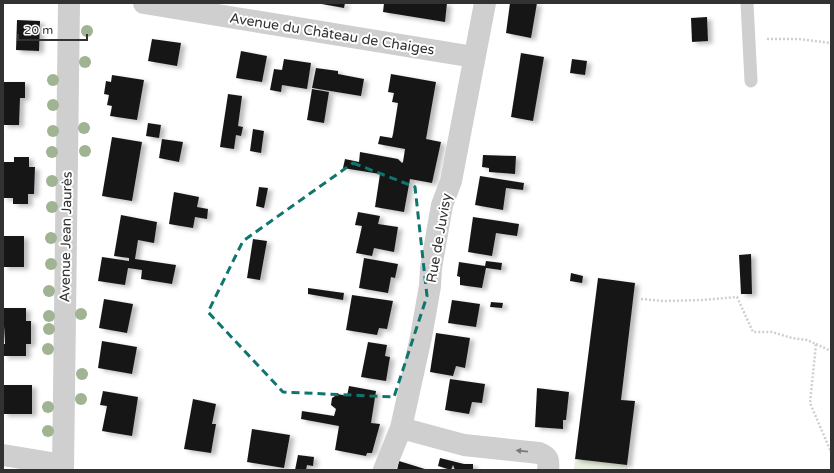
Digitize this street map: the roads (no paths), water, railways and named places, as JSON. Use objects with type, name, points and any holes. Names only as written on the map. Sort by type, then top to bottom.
[{"type":"street","name":"Avenue Jean Jaurès","points":[[63,468],[69,3]]},
{"type":"street","name":"Avenue du Château de Chaiges","points":[[144,3],[474,57]]},
{"type":"street","name":"Rue de Juvisy","points":[[384,470],[401,428],[421,337],[442,205],[451,181],[485,3]]},
{"type":"street","points":[[401,428],[464,445],[539,453],[545,455],[549,462],[548,470]]},
{"type":"street","points":[[3,455],[63,468]]},
{"type":"lane","points":[[746,3],[751,81]]}]
